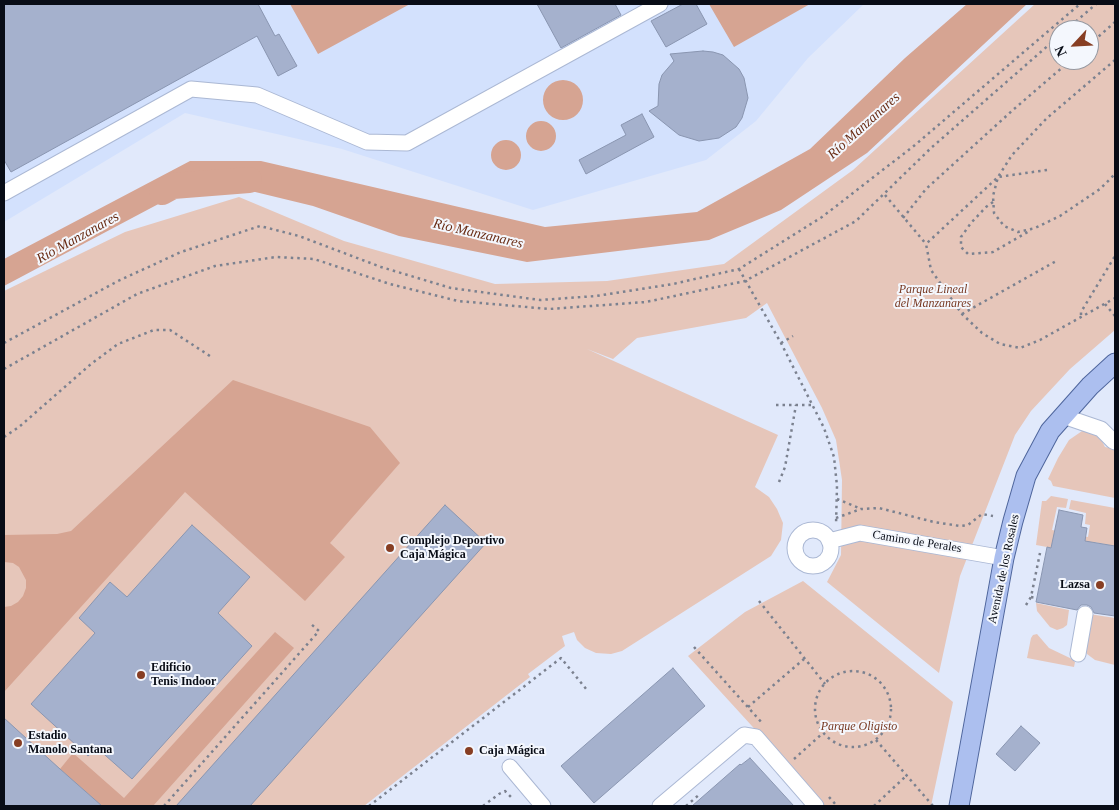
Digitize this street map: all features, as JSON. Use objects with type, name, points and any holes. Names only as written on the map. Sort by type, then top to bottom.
[{"type":"main road","name":"Avenida de los Rosales","points":[[959,806],[1004,558],[1026,476],[1050,431],[1090,386],[1115,363]]},
{"type":"street","points":[[4,193],[191,89],[257,95],[367,142],[407,142],[660,4]]},
{"type":"street","points":[[1063,416],[1101,429],[1115,442]]},
{"type":"street","name":"Camino de Perales","points":[[833,535],[860,533],[1004,558]]},
{"type":"street","points":[[1078,654],[1084,614]]},
{"type":"street","points":[[660,806],[744,735],[756,737],[816,806]]},
{"type":"street","points":[[510,767],[543,806]]},
{"type":"path","points":[[4,343],[127,276],[181,252],[260,226],[298,236],[381,267],[451,288],[540,300],[596,296],[673,284],[739,269],[822,217],[915,145],[1080,4]]},
{"type":"path","points":[[1078,20],[1096,4]]},
{"type":"path","points":[[1099,36],[1115,22]]},
{"type":"path","points":[[4,369],[137,294],[215,266],[276,257],[314,259],[390,284],[458,301],[549,309],[646,302],[745,281],[856,221],[885,195],[931,148],[1049,45]]},
{"type":"path","points":[[926,244],[998,177],[1012,155],[1047,118],[1115,60]]},
{"type":"path","points":[[903,218],[926,189],[1060,70]]},
{"type":"path","points":[[998,177],[1047,170]]},
{"type":"path","points":[[993,202],[971,223],[961,237],[961,247],[968,254],[993,252],[1060,216],[1100,189],[1115,174]]},
{"type":"path","points":[[998,177],[993,196],[994,213],[1004,226],[1018,232],[1035,228]]},
{"type":"path","points":[[885,195],[926,244],[931,270],[962,314],[982,333],[1000,344],[1020,348],[1040,340],[1115,298]]},
{"type":"path","points":[[1081,316],[1081,312],[1115,256]]},
{"type":"path","points":[[962,314],[1058,260]]},
{"type":"path","points":[[739,269],[781,343],[824,428],[834,457],[837,499],[833,535]]},
{"type":"path","points":[[1105,304],[1115,316]]},
{"type":"path","points":[[4,437],[91,364],[118,344],[154,330],[170,330],[213,358]]},
{"type":"path","points":[[781,343],[793,336]]},
{"type":"path","points":[[776,405],[812,405]]},
{"type":"path","points":[[779,482],[785,468],[796,405]]},
{"type":"path","points":[[837,499],[861,508],[879,508],[949,526],[968,525],[982,514],[993,516]]},
{"type":"path","points":[[836,518],[861,508]]},
{"type":"path","points":[[1026,605],[1031,597],[1040,553]]},
{"type":"path","points":[[1031,597],[1037,598]]},
{"type":"path","points":[[759,602],[826,684]]},
{"type":"path","points":[[164,806],[319,631],[311,624]]},
{"type":"path","points":[[369,806],[561,658],[587,690]]},
{"type":"path","points":[[748,707],[804,659]]},
{"type":"path","points":[[847,672],[860,672],[872,676],[881,684],[888,695],[891,707],[890,719],[884,731],[876,740],[866,745],[842,746],[823,732],[818,723],[816,702],[820,692],[835,676],[847,672]]},
{"type":"path","points":[[794,759],[823,732]]},
{"type":"path","points":[[876,740],[933,806]]},
{"type":"path","points":[[874,806],[906,776]]},
{"type":"path","points":[[483,806],[499,794],[506,792],[512,798]]},
{"type":"path","points":[[698,795],[702,799]]},
{"type":"shaded area","points":[[4,4],[864,4],[808,58],[756,121],[706,160],[533,210],[342,149],[185,113],[4,222]]},
{"type":"green space","name":"Complejo Deportivo Caja Mágica","points":[[1035,4],[1115,4],[1115,330],[1070,369],[1031,411],[1015,435],[960,576],[939,673],[827,582],[841,555],[842,480],[836,440],[822,408],[767,303],[746,318],[637,338],[613,359],[587,349],[778,435],[755,487],[769,497],[783,523],[781,540],[771,556],[622,651],[611,654],[596,653],[585,648],[577,640],[574,632],[562,636],[565,646],[528,674],[530,677],[364,806],[4,806],[4,291],[125,232],[239,197],[344,241],[495,284],[607,281],[724,264],[853,170]]},
{"type":"green space","points":[[1085,429],[1098,433],[1105,447],[1115,449],[1115,498],[1053,486],[1048,479],[1069,440]]},
{"type":"green space","points":[[1051,496],[1068,499],[1066,508],[1057,507],[1052,530],[1088,537],[1090,525],[1085,524],[1086,513],[1069,509],[1071,500],[1115,508],[1115,546],[1093,542],[1091,555],[1036,545],[1042,501],[1046,501]]},
{"type":"green space","name":"Parque Oligisto","points":[[803,581],[953,702],[931,806],[825,806],[688,656],[745,612]]},
{"type":"green space","points":[[1036,603],[1069,610],[1067,625],[1057,630],[1050,627],[1037,611]]},
{"type":"green space","points":[[1089,614],[1115,618],[1115,665],[1095,660],[1087,654],[1084,647]]},
{"type":"green space","points":[[1037,634],[1049,648],[1072,659],[1075,662],[1074,667],[1027,658],[1031,638]]},
{"type":"water","points":[[290,4],[410,4],[318,54]]},
{"type":"water","points":[[709,4],[810,4],[734,47]]},
{"type":"water","points":[[967,4],[1027,4],[867,153],[781,210],[709,240],[527,262],[399,236],[313,206],[214,182],[198,183],[4,286],[4,259],[190,161],[261,161],[545,227],[697,212],[810,149],[905,58]]},
{"type":"water","points":[[563,80],[577,86],[583,100],[577,114],[563,120],[549,114],[543,100],[549,86]]},
{"type":"water","points":[[541,121],[552,125],[556,136],[552,147],[541,151],[530,147],[526,136],[530,125]]},
{"type":"water","points":[[506,140],[517,144],[521,155],[517,166],[506,170],[495,166],[491,155],[495,144]]},
{"type":"water","points":[[233,380],[370,427],[400,463],[330,543],[345,557],[305,601],[185,492],[4,692],[4,607],[18,602],[23,596],[26,580],[19,567],[13,563],[4,562],[4,535],[57,534],[71,531]]},
{"type":"water","points":[[275,632],[294,648],[153,806],[102,806],[60,769],[73,753],[124,798]]},
{"type":"building","points":[[4,4],[258,4],[275,36],[279,34],[297,66],[278,76],[257,36],[11,172],[4,160]]},
{"type":"building","points":[[537,4],[615,4],[621,15],[561,48]]},
{"type":"building","points":[[683,4],[696,4],[707,24],[666,47],[651,21]]},
{"type":"building","points":[[703,51],[723,55],[739,69],[744,78],[748,98],[742,118],[736,127],[719,138],[699,141],[679,135],[649,111],[658,106],[659,84],[662,75],[674,61],[670,54]]},
{"type":"building","points":[[642,114],[654,137],[586,174],[579,160],[626,135],[621,125]]},
{"type":"building","points":[[445,505],[486,543],[250,806],[176,806]]},
{"type":"building","points":[[1059,510],[1083,515],[1081,527],[1087,528],[1085,541],[1115,546],[1115,616],[1094,613],[1091,607],[1087,605],[1081,605],[1077,610],[1036,602],[1047,547],[1051,548]]},
{"type":"building","name":"Edificio Tenis Indoor","points":[[192,525],[250,577],[218,613],[252,646],[132,779],[97,748],[88,756],[31,704],[95,633],[79,618],[110,582],[127,597]]},
{"type":"building","points":[[673,668],[705,706],[594,803],[561,766]]},
{"type":"building","name":"Estadio Manolo Santana","points":[[4,718],[60,769],[102,806],[4,806]]},
{"type":"building","points":[[1021,726],[1040,743],[1015,771],[996,754]]},
{"type":"building","points":[[750,758],[794,806],[692,806],[740,764]]},
{"type":"waterway","name":"Río Manzanares","points":[[162,192],[173,186],[249,180]]},
{"type":"place","name":"Complejo Deportivo Caja Mágica","points":[[390,548]]},
{"type":"place","name":"Lazsa","points":[[1100,585]]},
{"type":"place","name":"Edificio Tenis Indoor","points":[[141,675]]},
{"type":"place","name":"Estadio Manolo Santana","points":[[18,743]]},
{"type":"place","name":"Caja Mágica","points":[[469,751]]},
{"type":"park label","name":"Parque Lineal del Manzanares","points":[[933,297]]}]
